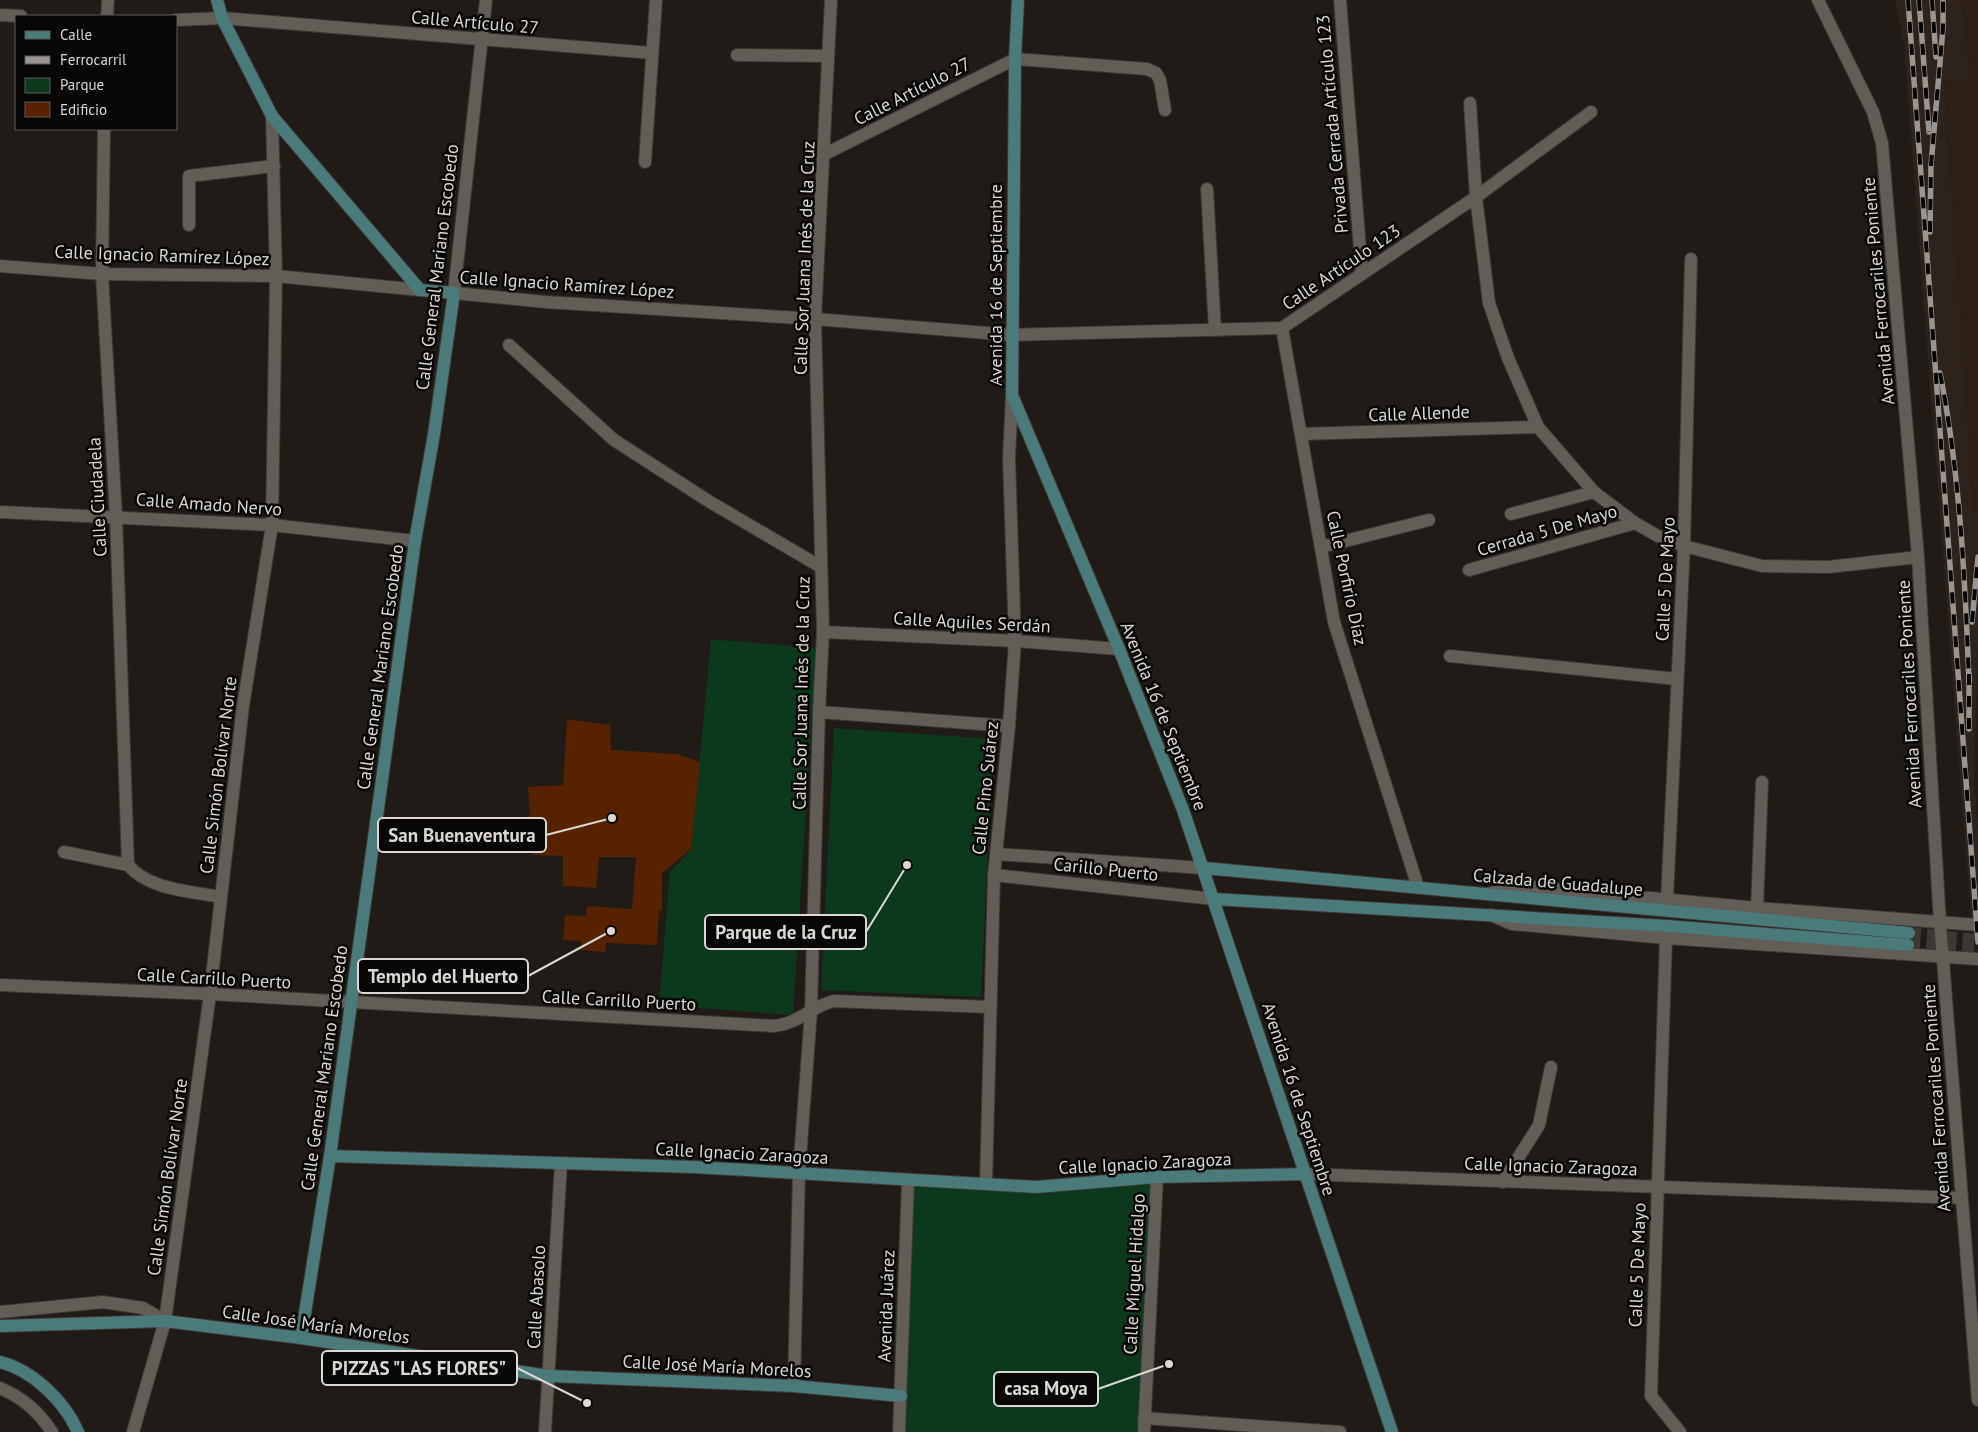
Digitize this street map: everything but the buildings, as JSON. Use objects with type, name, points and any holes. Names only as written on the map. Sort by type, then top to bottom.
[{"type":"main road","points":[[217,0],[222,18],[272,116],[420,290]]},
{"type":"main road","name":"Avenida 16 de Septiembre","points":[[1018,0],[1015,59],[1011,334],[1012,395],[1119,649],[1204,868],[1392,1432]]},
{"type":"main road","name":"Calle Ignacio Ramírez López","points":[[420,290],[454,293]]},
{"type":"main road","name":"Calle General Mariano Escobedo","points":[[301,1338],[352,1003],[415,541],[434,434],[454,293]]},
{"type":"main road","name":"Calzada de Guadalupe","points":[[1204,868],[1418,887],[1909,939],[1214,899]]},
{"type":"main road","name":"Calle Ignacio Zaragoza","points":[[330,1156],[800,1172],[908,1181],[1037,1187],[1157,1177],[1306,1174]]},
{"type":"main road","points":[[0,1326],[164,1321]]},
{"type":"main road","name":"Calle José María Morelos","points":[[164,1321],[301,1338],[549,1376],[794,1386],[901,1396]]},
{"type":"main road","points":[[0,1362],[26,1373],[51,1393],[76,1428]]},
{"type":"street","points":[[107,15],[108,0]]},
{"type":"street","name":"Calle General Mariano Escobedo","points":[[454,293],[486,0]]},
{"type":"street","points":[[645,162],[656,0]]},
{"type":"street","name":"Calle Sor Juana Inés de la Cruz","points":[[794,1386],[800,1172],[811,1011],[819,712],[824,632],[815,319],[825,154],[831,0]]},
{"type":"street","name":"Privada Cerrada Artículo 123","points":[[1340,0],[1362,274]]},
{"type":"street","name":"Avenida Ferrocariles Poniente","points":[[1818,0],[1873,112],[1882,143],[1918,557],[1940,923],[1978,1400]]},
{"type":"street","points":[[0,15],[15,16]]},
{"type":"street","name":"Calle Artículo 27","points":[[178,20],[222,18],[652,54]]},
{"type":"street","points":[[737,55],[828,56]]},
{"type":"street","points":[[1015,59],[1147,70],[1156,73],[1160,80],[1165,110]]},
{"type":"street","name":"Calle Artículo 27","points":[[825,154],[1015,59]]},
{"type":"street","points":[[1470,103],[1476,197],[1489,303],[1508,358],[1538,427],[1594,492],[1635,523],[1658,536],[1684,546],[1762,566],[1828,567],[1918,557]]},
{"type":"street","name":"Calle Artículo 123","points":[[1011,334],[1282,328],[1476,197],[1591,112]]},
{"type":"street","name":"Calle Simón Bolívar Norte","points":[[133,1432],[164,1321],[210,994],[243,706],[272,525],[276,276],[272,116]]},
{"type":"street","name":"Calle Ciudadela","points":[[104,130],[102,274],[116,516],[128,864]]},
{"type":"street","points":[[189,225],[189,176],[274,166]]},
{"type":"street","points":[[1207,190],[1215,330]]},
{"type":"street","name":"Calle 5 De Mayo","points":[[1667,899],[1684,546],[1691,260]]},
{"type":"street","name":"Calle Ignacio Ramírez López","points":[[0,266],[102,274],[276,276],[420,290]]},
{"type":"street","name":"Calle Ignacio Ramírez López","points":[[454,293],[546,302],[815,319],[1011,334]]},
{"type":"street","name":"Calle Porfirio Díaz","points":[[1282,328],[1334,622],[1418,887]]},
{"type":"street","points":[[508,345],[614,440],[710,502],[821,567]]},
{"type":"street","name":"Calle Pino Suárez","points":[[986,1184],[994,875],[1010,726],[1015,641],[1010,458],[1012,395]]},
{"type":"street","name":"Calle Allende","points":[[1301,434],[1538,427]]},
{"type":"street","points":[[1510,514],[1594,492]]},
{"type":"street","name":"Calle Amado Nervo","points":[[0,512],[116,516],[272,525],[415,541]]},
{"type":"street","points":[[1321,547],[1429,520]]},
{"type":"street","name":"Cerrada 5 De Mayo","points":[[1469,570],[1635,523]]},
{"type":"street","name":"Calle Aquiles Serdán","points":[[824,632],[1015,641],[1119,649]]},
{"type":"street","points":[[1450,656],[1678,679]]},
{"type":"street","points":[[819,712],[1010,726]]},
{"type":"street","points":[[1757,908],[1762,782]]},
{"type":"street","points":[[64,852],[128,864],[137,876],[150,882],[221,897]]},
{"type":"street","name":"Carillo Puerto","points":[[997,854],[1204,868]]},
{"type":"street","name":"Carillo Puerto","points":[[994,875],[1214,899]]},
{"type":"street","points":[[1487,894],[1520,886],[1757,908],[1978,925]]},
{"type":"street","points":[[1491,916],[1512,924],[1666,938],[1978,959]]},
{"type":"street","name":"Calle 5 De Mayo","points":[[1666,938],[1651,1396],[1680,1432]]},
{"type":"street","name":"Calle Carrillo Puerto","points":[[0,985],[210,994],[774,1026],[794,1022],[811,1011],[834,1001],[990,1007]]},
{"type":"street","points":[[1503,1182],[1539,1125],[1552,1067]]},
{"type":"street","name":"Calle Abasolo","points":[[545,1432],[561,1163]]},
{"type":"street","name":"Calle Ignacio Zaragoza","points":[[1306,1174],[1961,1198]]},
{"type":"street","name":"Calle Miguel Hidalgo","points":[[1144,1432],[1157,1177]]},
{"type":"street","name":"Avenida Juárez","points":[[899,1432],[908,1181]]},
{"type":"street","name":"Calle José María Morelos","points":[[0,1312],[103,1302],[144,1308],[164,1321]]},
{"type":"street","points":[[0,1388],[17,1396],[39,1413],[52,1432]]},
{"type":"street","points":[[1144,1418],[1340,1432]]},
{"type":"shaded area","points":[[1895,0],[1963,0],[1970,79],[1944,81],[1974,513],[1978,513],[1978,651],[1974,779],[1978,830],[1978,918],[1971,918],[1904,45]]},
{"type":"shaded area","points":[[1963,0],[1978,0],[1978,513],[1974,513],[1944,81],[1970,78]]},
{"type":"green space","points":[[711,639],[816,648],[793,1015],[659,1005],[670,872],[691,849]]},
{"type":"green space","points":[[834,728],[993,739],[981,997],[821,990]]},
{"type":"green space","points":[[1157,1177],[1144,1432],[898,1432],[908,1181],[1037,1187]]},
{"type":"tunnel","points":[[1909,933],[1978,940]]},
{"type":"tunnel","points":[[1908,945],[1978,951]]},
{"type":"railway","points":[[1908,0],[1978,942]]},
{"type":"railway","points":[[1919,0],[1929,132]]},
{"type":"railway","points":[[1932,0],[1936,57]]},
{"type":"railway","points":[[1930,232],[1931,165],[1943,28],[1943,0]]},
{"type":"railway","points":[[1940,373],[1957,488],[1969,681]]},
{"type":"railway","points":[[1972,622],[1978,557]]},
{"type":"railway","points":[[1969,674],[1969,729]]},
{"type":"place","name":"San Buenaventura","points":[[612,818]]},
{"type":"place","name":"Parque de la Cruz","points":[[907,865]]},
{"type":"place","name":"Templo del Huerto","points":[[611,931]]},
{"type":"place","name":"casa Moya","points":[[1169,1364]]},
{"type":"place","name":"PIZZAS \"LAS FLORES\"","points":[[587,1403]]}]
